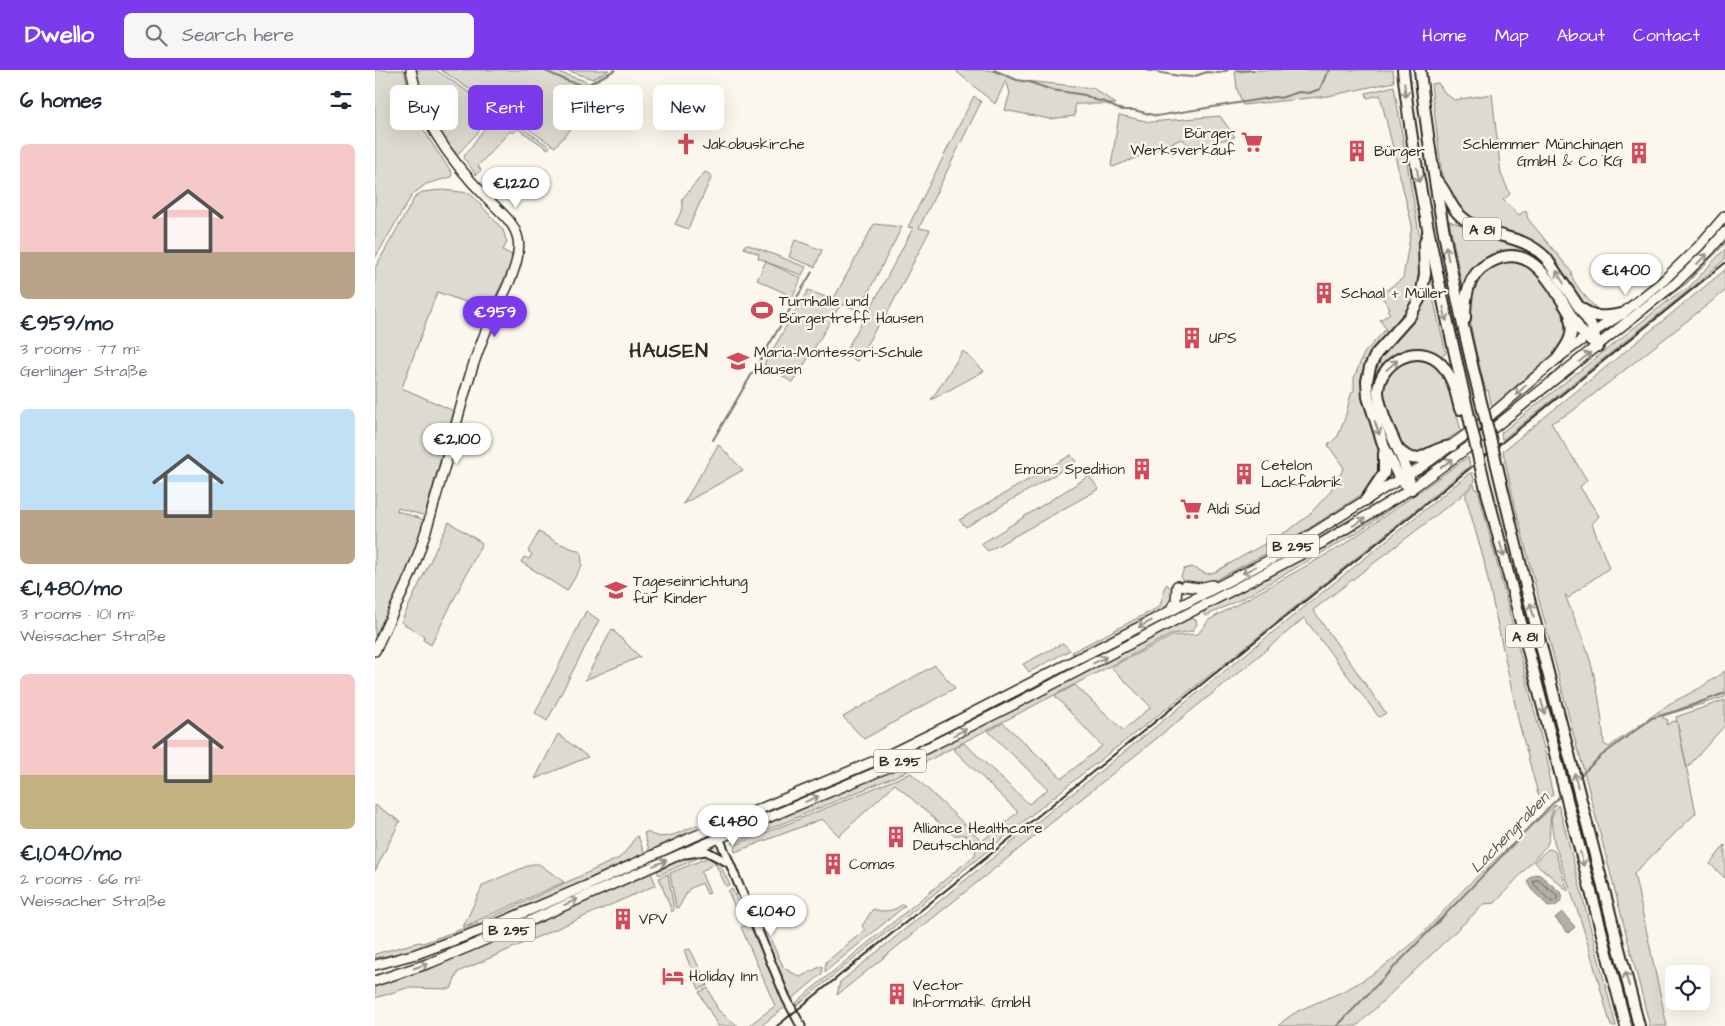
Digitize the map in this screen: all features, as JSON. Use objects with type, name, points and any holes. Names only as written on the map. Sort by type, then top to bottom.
[{"type":"highway","name":"A 81","points":[[1403,70],[1407,110],[1428,232],[1467,423],[1482,483],[1490,503],[1626,1026]]},
{"type":"highway","name":"A 81","points":[[1420,70],[1434,178],[1446,249],[1464,335],[1639,1026]]},
{"type":"highway","name":"A 81","points":[[1434,178],[1442,185],[1449,203],[1463,219],[1481,229],[1525,242],[1540,251],[1553,267],[1572,307],[1598,346]]},
{"type":"highway","points":[[1404,477],[1384,447],[1368,398],[1367,381],[1370,367],[1377,354],[1410,316],[1421,296],[1425,274],[1424,246],[1428,232]]},
{"type":"highway","points":[[1464,335],[1465,303],[1468,287],[1476,272],[1491,261],[1501,258],[1518,257],[1532,262],[1572,307],[1596,316],[1622,314]]},
{"type":"highway","points":[[1558,358],[1571,337],[1573,330],[1572,307]]},
{"type":"highway","name":"A 81","points":[[1411,488],[1404,477],[1382,408],[1379,390],[1380,381],[1387,368],[1406,356],[1431,357],[1448,372],[1467,423]]},
{"type":"highway","points":[[1396,448],[1404,455],[1418,458],[1452,446]]},
{"type":"highway","points":[[1366,500],[1384,473],[1384,447]]},
{"type":"main road","points":[[375,651],[417,558],[475,359],[485,331],[515,267],[519,248],[516,232],[507,217],[468,176],[429,123],[419,101],[411,70]]},
{"type":"main road","points":[[1590,334],[1622,314],[1686,261],[1725,216]]},
{"type":"main road","points":[[1598,346],[1687,274],[1725,232]]},
{"type":"main road","points":[[1686,261],[1684,271],[1687,274]]},
{"type":"main road","name":"B 295","points":[[375,965],[431,949],[491,927],[909,745],[1168,612],[1290,548],[1452,446],[1495,413],[1558,358],[1590,334]]},
{"type":"main road","name":"B 295","points":[[375,981],[430,963],[889,766],[951,736],[1317,546],[1411,488],[1481,438],[1598,346]]},
{"type":"main road","points":[[1168,612],[1177,602],[1180,586],[1199,588],[1217,586]]},
{"type":"street","points":[[715,828],[786,998],[801,1026]]},
{"type":"street","points":[[681,854],[706,851],[729,863]]},
{"type":"shaded area","points":[[375,70],[404,70],[407,85],[390,85],[390,130],[424,130],[452,173],[451,177],[426,184],[412,195],[375,258]]},
{"type":"shaded area","points":[[416,70],[436,70],[468,92],[468,130],[480,130],[459,153],[457,154],[438,130],[458,130],[458,85],[420,85]]},
{"type":"shaded area","points":[[441,70],[552,70],[585,81],[590,85],[553,85],[553,130],[570,130],[555,147],[530,130],[543,130],[543,85],[468,85],[468,88]]},
{"type":"shaded area","points":[[566,70],[609,70],[593,79]]},
{"type":"shaded area","points":[[957,70],[990,70],[1016,80],[1093,88],[1116,104],[1075,104],[1075,116],[1050,119],[1009,111],[1005,110],[1010,93],[1006,80],[995,104]]},
{"type":"shaded area","points":[[1235,70],[1393,70],[1394,82],[1328,96],[1243,105],[1237,89]]},
{"type":"shaded area","points":[[1438,83],[1445,93],[1454,100],[1492,94],[1501,174],[1510,194],[1503,200],[1519,215],[1526,210],[1528,219],[1571,271],[1574,281],[1601,313],[1589,310],[1555,262],[1531,240],[1485,227],[1468,218],[1450,197],[1442,175],[1431,84]]},
{"type":"shaded area","points":[[1394,86],[1423,257],[1415,302],[1369,357],[1364,371],[1361,391],[1382,458],[1382,468],[1370,489],[1288,542],[1208,584],[1186,584],[1181,577],[1184,569],[1192,567],[1207,574],[1215,572],[1289,530],[1308,516],[1329,493],[1344,468],[1328,445],[1338,436],[1351,394],[1354,390],[1354,378],[1364,353],[1386,329],[1380,320],[1390,313],[1387,310],[1390,308],[1380,295],[1403,278],[1412,225],[1380,95],[1367,98],[1366,93]]},
{"type":"shaded area","points":[[974,96],[981,102],[919,228],[930,230],[885,318],[882,318],[857,361],[844,354],[913,228],[908,227]]},
{"type":"shaded area","points":[[1119,115],[1150,122],[1220,116],[1235,137],[1192,148],[1182,139],[1113,167],[1111,166]]},
{"type":"shaded area","points":[[483,130],[517,130],[513,133],[510,131],[478,166],[481,170],[476,175],[464,158]]},
{"type":"shaded area","points":[[520,130],[525,130],[550,147],[548,149]]},
{"type":"shaded area","points":[[705,172],[712,176],[688,229],[675,224],[683,208],[682,199]]},
{"type":"shaded area","points":[[442,190],[470,193],[503,230],[507,242],[503,250],[512,255],[511,266],[489,309],[437,292],[403,385],[402,388],[454,411],[425,514],[422,515],[398,508],[397,511],[422,519],[424,522],[401,594],[380,640],[375,637],[375,268],[415,197],[422,192]]},
{"type":"shaded area","points":[[1449,221],[1513,240],[1540,256],[1557,281],[1538,263],[1512,253],[1462,285]]},
{"type":"shaded area","points":[[874,224],[902,227],[859,310],[841,304],[793,383],[764,364],[808,290],[833,300]]},
{"type":"shaded area","points":[[795,240],[822,250],[815,267],[789,257]]},
{"type":"shaded area","points":[[1725,242],[1686,284],[1646,313],[1519,415],[1500,427],[1658,302],[1686,283]]},
{"type":"shaded area","points":[[746,244],[806,267],[802,275],[766,262],[801,278],[793,297],[757,280],[766,261],[758,258],[759,254],[744,248]]},
{"type":"shaded area","points":[[1725,249],[1725,259],[1700,281],[1502,440],[1501,433],[1673,297],[1689,287]]},
{"type":"shaded area","points":[[1503,261],[1521,263],[1531,268],[1543,280],[1567,318],[1569,332],[1555,352],[1492,407],[1475,348],[1470,313],[1470,297],[1472,283],[1479,274]]},
{"type":"shaded area","points":[[1725,270],[1725,291],[1570,413],[1551,423],[1587,480],[1580,487],[1599,516],[1592,524],[1609,568],[1569,598],[1565,595],[1591,664],[1599,698],[1604,744],[1609,747],[1669,704],[1700,688],[1725,671],[1725,697],[1663,716],[1663,718],[1668,720],[1667,725],[1674,721],[1677,722],[1696,813],[1634,873],[1667,1026],[1650,1026],[1515,506],[1503,451]]},
{"type":"shaded area","points":[[1424,294],[1432,294],[1446,353],[1442,356],[1415,352],[1377,380],[1398,458],[1394,461],[1378,417],[1372,387],[1380,359],[1387,345]]},
{"type":"shaded area","points":[[1565,294],[1584,322],[1581,323]]},
{"type":"shaded area","points":[[963,351],[984,371],[931,400]]},
{"type":"shaded area","points":[[1416,358],[1433,363],[1448,380],[1461,431],[1428,451],[1416,454],[1402,448],[1384,406],[1383,387],[1385,380],[1396,364]]},
{"type":"shaded area","points":[[718,444],[743,470],[683,504],[717,447]]},
{"type":"shaded area","points":[[1467,453],[1457,462],[1355,534],[1245,597],[1206,616],[1204,615],[1204,610],[1340,538],[1373,518],[1437,476]]},
{"type":"shaded area","points":[[1071,455],[1076,462],[966,527],[959,520]]},
{"type":"shaded area","points":[[1468,457],[1470,466],[1233,657],[1077,778],[796,1006],[795,1004],[808,992],[975,855],[976,846],[965,835],[953,835],[895,784],[839,836],[822,819],[735,852],[736,845],[911,773],[982,841],[1018,812],[953,749],[964,743],[1029,804],[1048,789],[988,731],[1003,723],[1062,778],[1102,746],[1055,696],[1075,685],[1123,730],[1151,707],[1111,667],[1172,636],[1198,634],[1209,620],[1342,546]]},
{"type":"shaded area","points":[[1472,473],[1475,481],[1461,496],[1313,610],[1386,713],[1379,717],[1304,618],[837,995],[840,982]]},
{"type":"shaded area","points":[[1089,476],[1099,489],[988,551],[981,544]]},
{"type":"shaded area","points":[[1474,484],[1476,490],[1478,489],[1550,772],[1548,773],[1553,795],[1546,799],[1542,799],[1538,794],[1519,723],[1483,557],[1466,498],[1466,493]]},
{"type":"shaded area","points":[[1382,494],[1322,532],[1291,556],[1203,602],[1201,599]]},
{"type":"shaded area","points":[[449,522],[482,543],[431,645],[423,640],[424,636],[401,622]]},
{"type":"shaded area","points":[[539,532],[556,542],[581,552],[582,565],[567,591],[521,562],[524,557],[529,559],[532,554],[528,551]]},
{"type":"shaded area","points":[[1167,584],[1174,592],[1174,600],[1166,609],[1099,644],[1073,654],[1072,652],[1159,607]]},
{"type":"shaded area","points":[[586,611],[599,620],[547,721],[535,713]]},
{"type":"shaded area","points":[[1189,617],[1196,620],[1197,624],[1192,631],[1172,634],[908,771],[733,844],[735,838],[741,834],[890,770]]},
{"type":"shaded area","points":[[612,629],[640,657],[585,680]]},
{"type":"shaded area","points":[[1123,639],[1124,641],[1107,652],[939,739],[809,797],[808,795],[827,785]]},
{"type":"shaded area","points":[[1063,643],[1070,650],[1029,672],[1023,664]]},
{"type":"shaded area","points":[[935,665],[955,688],[864,739],[843,717]]},
{"type":"shaded area","points":[[1725,700],[1725,725],[1687,768],[1676,717]]},
{"type":"shaded area","points":[[558,734],[588,757],[535,779]]},
{"type":"shaded area","points":[[1556,804],[1551,814],[1550,835],[1547,845],[1495,903],[1484,904],[1357,1026],[1278,1026],[1296,1012],[1358,983],[1410,946],[1467,886]]},
{"type":"shaded area","points":[[375,805],[400,821],[375,871]]},
{"type":"shaded area","points":[[1558,805],[1616,1026],[1611,1026],[1583,927],[1554,842],[1551,819]]},
{"type":"shaded area","points":[[697,825],[699,830],[650,853],[644,833],[647,832],[660,837],[672,835]]},
{"type":"shaded area","points":[[638,836],[645,855],[475,929],[410,951],[375,958],[375,954],[419,942],[423,943],[481,922],[619,858]]},
{"type":"shaded area","points":[[1725,845],[1725,878],[1710,864]]},
{"type":"shaded area","points":[[1548,849],[1555,852],[1568,891],[1534,862]]},
{"type":"shaded area","points":[[695,854],[707,854],[659,875],[657,871]]},
{"type":"shaded area","points":[[709,857],[721,867],[730,885],[726,886],[715,863],[701,872],[710,893],[707,894],[702,883],[689,889],[679,907],[676,908],[670,873]]},
{"type":"shaded area","points":[[532,864],[539,864],[564,882],[463,927],[483,885]]},
{"type":"shaded area","points":[[651,873],[656,885],[458,972],[451,989],[407,988],[375,998],[375,984],[638,876]]},
{"type":"shaded area","points":[[668,874],[674,910],[672,912],[659,878]]},
{"type":"shaded area","points":[[732,889],[743,913],[738,915],[728,891]]},
{"type":"shaded area","points":[[903,904],[905,906],[825,972],[826,962],[865,930],[862,926],[873,909],[889,911]]},
{"type":"shaded area","points":[[750,924],[786,1006],[761,1026],[748,1026],[775,1006],[741,927]]},
{"type":"shaded area","points":[[763,924],[784,968],[800,977],[822,966],[822,974],[792,999],[761,927]]},
{"type":"shaded area","points":[[690,949],[708,985],[699,989],[684,950]]},
{"type":"shaded area","points":[[708,988],[718,1010],[738,1026],[718,1026],[699,992]]},
{"type":"water","points":[[1534,874],[1540,875],[1561,893],[1563,896],[1558,904],[1549,907],[1532,890],[1527,881]]},
{"type":"water","points":[[1562,912],[1575,927],[1568,933],[1555,918]]},
{"type":"waterway","points":[[543,70],[585,86],[615,70]]},
{"type":"waterway","points":[[994,70],[1017,80],[1052,90],[1085,95],[1116,108],[1157,116],[1275,97],[1280,98],[1299,92],[1309,93],[1320,89],[1330,70]]},
{"type":"waterway","points":[[1145,70],[1192,77],[1207,72],[1219,73],[1228,70]]},
{"type":"waterway","points":[[1237,70],[1253,70]]},
{"type":"waterway","points":[[713,440],[812,272]]},
{"type":"waterway","name":"Lachengraben","points":[[1579,777],[1601,756],[1652,718],[1725,693]]},
{"type":"waterway","name":"Lachengraben","points":[[1337,1026],[1562,794]]},
{"type":"railway","points":[[777,1026],[1725,263]]},
{"type":"place","name":"Bürger Werksverkauf","points":[[1252,142]]},
{"type":"place","name":"Jakobuskirche","points":[[686,144]]},
{"type":"place","name":"Bürger","points":[[1357,151]]},
{"type":"place","name":"Schlemmer Münchingen GmbH & Co KG","points":[[1639,153]]},
{"type":"place","name":"Schaal + Müller","points":[[1324,293]]},
{"type":"place","name":"Turnhalle und Bürgertreff Hausen","points":[[762,310]]},
{"type":"place","name":"UPS","points":[[1192,338]]},
{"type":"place","name":"Maria-Montessori-Schule Hausen","points":[[738,361]]},
{"type":"place","name":"Emons Spedition","points":[[1142,469]]},
{"type":"place","name":"Cetelon Lackfabrik","points":[[1244,474]]},
{"type":"place","name":"Aldi Süd","points":[[1191,509]]},
{"type":"place","name":"Tageseinrichtung für Kinder","points":[[616,590]]},
{"type":"place","name":"Alliance Healthcare Deutschland","points":[[896,837]]},
{"type":"place","name":"Comas","points":[[833,864]]},
{"type":"place","name":"VPV","points":[[623,919]]},
{"type":"place","name":"Holiday Inn","points":[[673,976]]},
{"type":"place","name":"Vector Informatik GmbH","points":[[897,994]]},
{"type":"district","name":"HAUSEN","points":[[669,350]]}]
